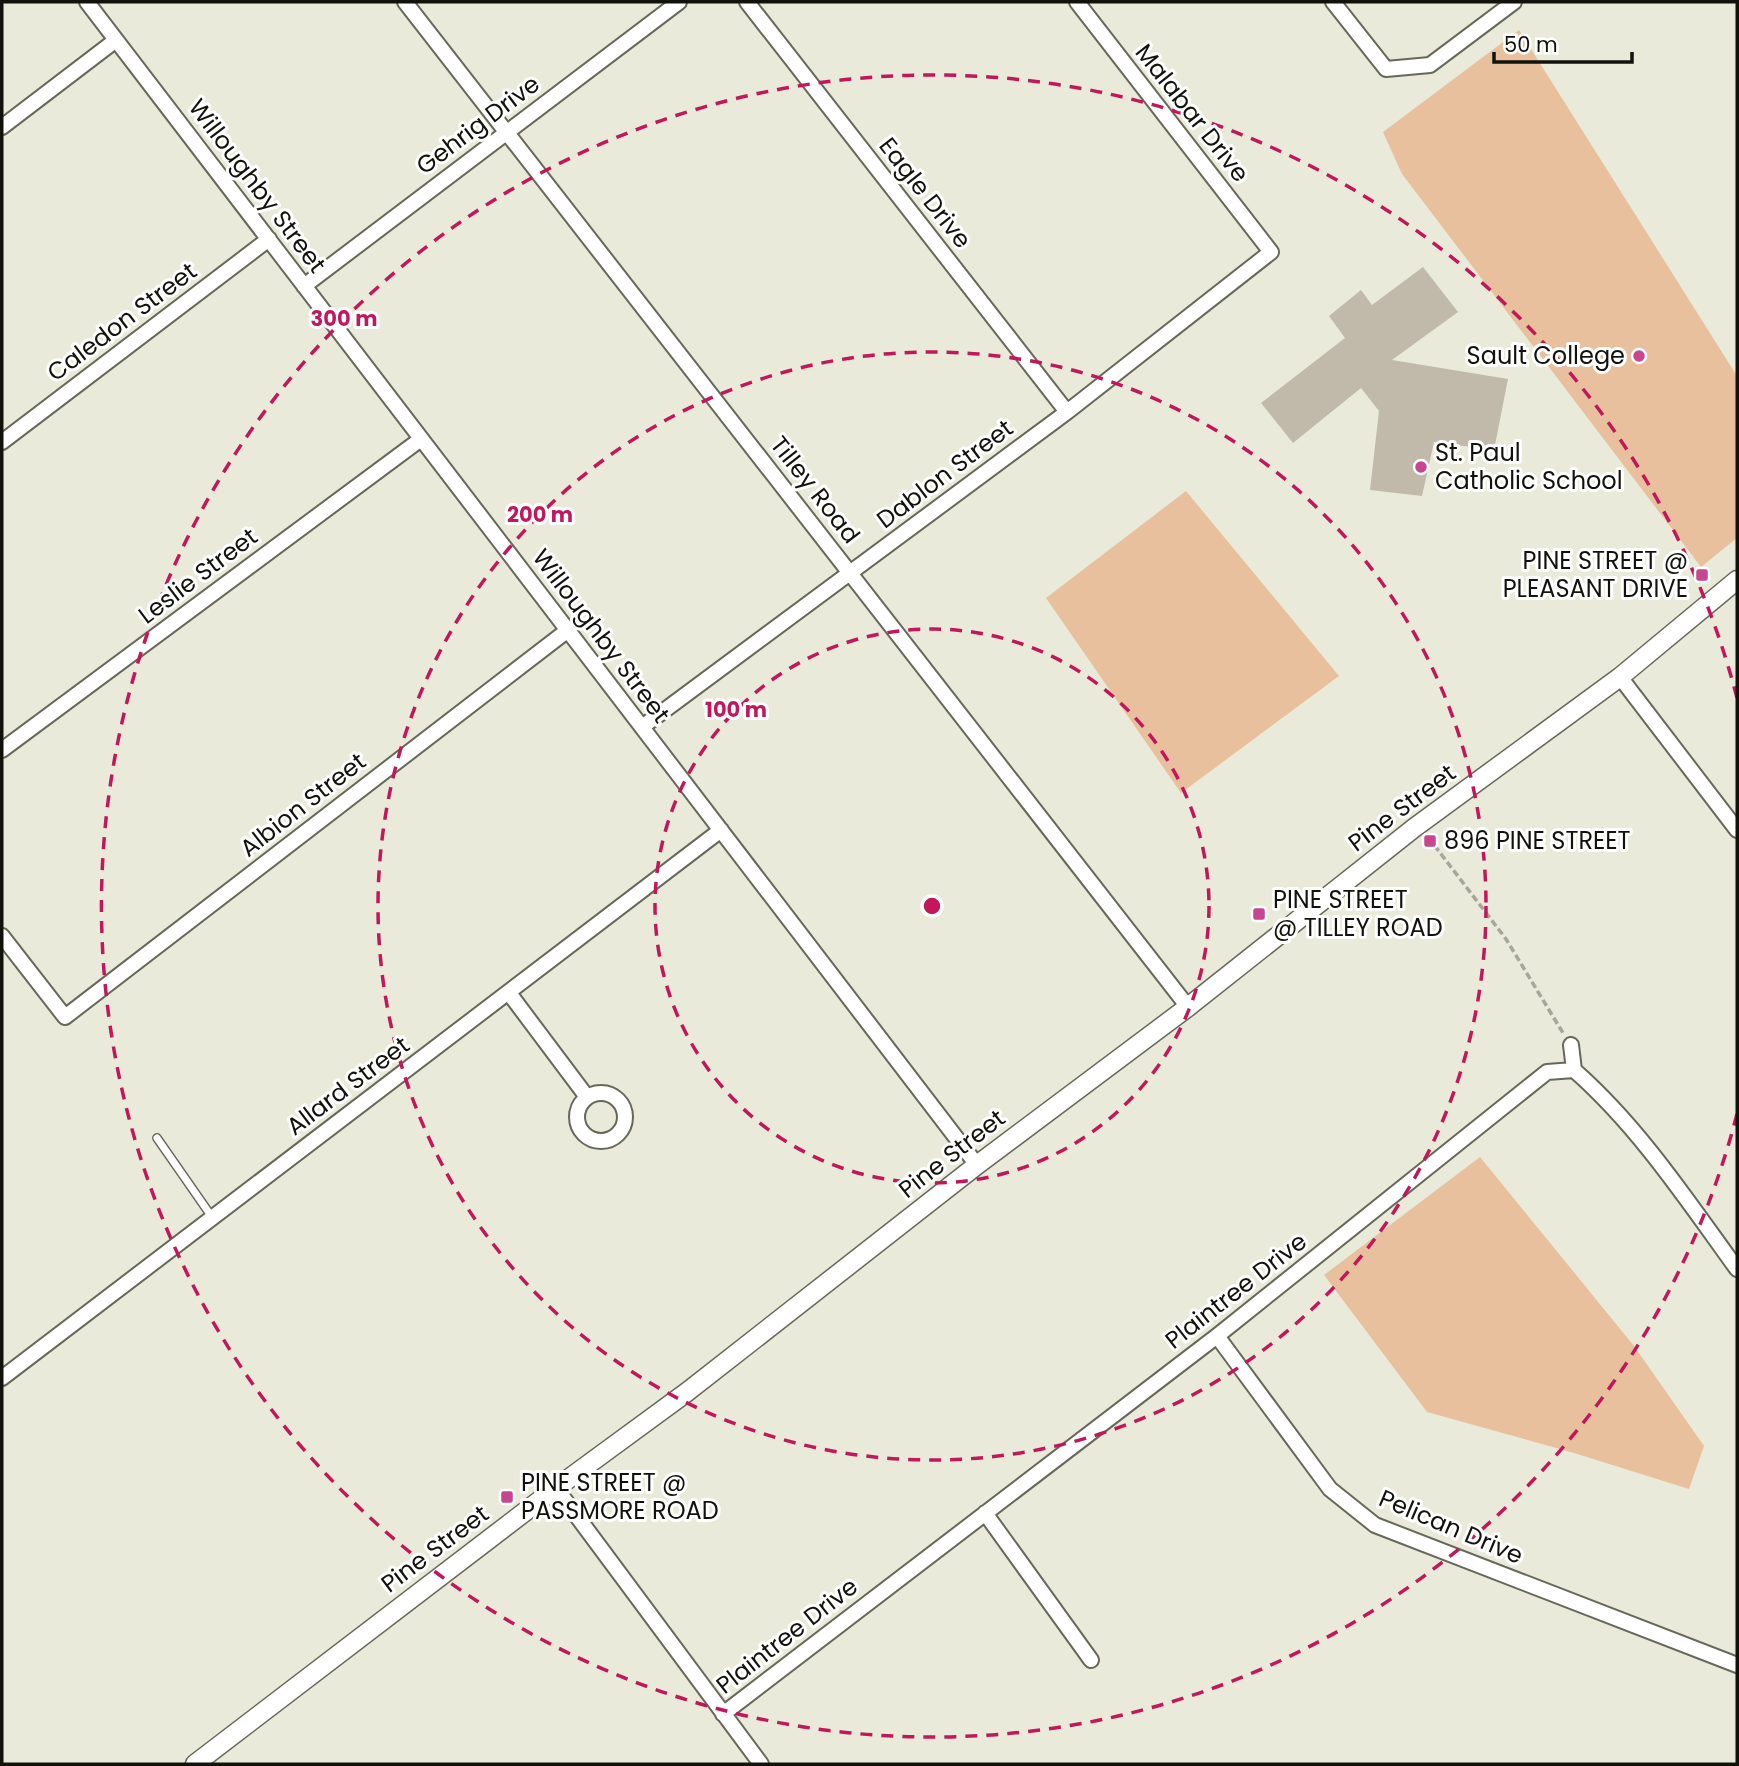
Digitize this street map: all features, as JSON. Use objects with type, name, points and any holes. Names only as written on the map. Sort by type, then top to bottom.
[{"type":"street","name":"Willoughby Street","points":[[87,2],[977,1165]]},
{"type":"street","name":"Tilley Road","points":[[405,2],[1188,1007]]},
{"type":"street","name":"Gehrig Drive","points":[[304,286],[679,2]]},
{"type":"street","name":"Eagle Drive","points":[[747,2],[1067,412]]},
{"type":"street","name":"Malabar Drive","points":[[1077,2],[1271,252]]},
{"type":"street","points":[[1334,2],[1386,69],[1430,65],[1514,2]]},
{"type":"street","points":[[2,127],[116,40]]},
{"type":"street","name":"Caledon Street","points":[[2,442],[269,239]]},
{"type":"street","name":"Dablon Street","points":[[642,727],[1067,412],[1271,252]]},
{"type":"street","name":"Leslie Street","points":[[2,750],[421,439]]},
{"type":"street","name":"Pine Street","points":[[195,1764],[556,1488],[687,1392],[977,1165],[1188,1007],[1419,825],[1620,677],[1737,580]]},
{"type":"street","name":"Albion Street","points":[[2,936],[65,1017],[568,630]]},
{"type":"street","points":[[1620,677],[1737,830]]},
{"type":"street","name":"Allard Street","points":[[2,1378],[721,830]]},
{"type":"street","points":[[509,993],[587,1097]]},
{"type":"street","points":[[1571,1045],[1574,1070],[1600,1093],[1663,1168],[1737,1269]]},
{"type":"street","name":"Plaintree Drive","points":[[723,1714],[1217,1336],[1547,1072],[1574,1070]]},
{"type":"street","name":"Pelican Drive","points":[[1217,1336],[1330,1489],[1376,1525],[1737,1665]]},
{"type":"street","points":[[556,1488],[761,1764]]},
{"type":"street","points":[[985,1513],[1091,1660]]},
{"type":"lane","points":[[157,1138],[213,1218]]},
{"type":"path","points":[[1419,825],[1506,939],[1571,1045]]},
{"type":"shaded area","points":[[1519,30],[1737,376],[1737,538],[1701,567],[1402,174],[1383,132]]},
{"type":"shaded area","points":[[1186,491],[1339,676],[1181,793],[1046,598]]},
{"type":"shaded area","points":[[1480,1157],[1634,1346],[1704,1446],[1689,1489],[1574,1453],[1427,1412],[1324,1275]]},
{"type":"building","points":[[1423,267],[1458,312],[1392,360],[1508,379],[1494,450],[1434,442],[1422,496],[1370,490],[1379,411],[1361,388],[1293,443],[1261,403],[1345,338],[1329,316],[1361,290],[1372,305]]},
{"type":"place","name":"Sault College","points":[[1639,356]]},
{"type":"place","name":"St. Paul Catholic School","points":[[1421,467]]},
{"type":"place","name":"PINE STREET @ PLEASANT DRIVE","points":[[1702,575]]},
{"type":"place","name":"896 PINE STREET","points":[[1430,841]]},
{"type":"place","name":"PINE STREET @ TILLEY ROAD","points":[[1259,914]]},
{"type":"place","name":"PINE STREET @ PASSMORE ROAD","points":[[507,1497]]}]
